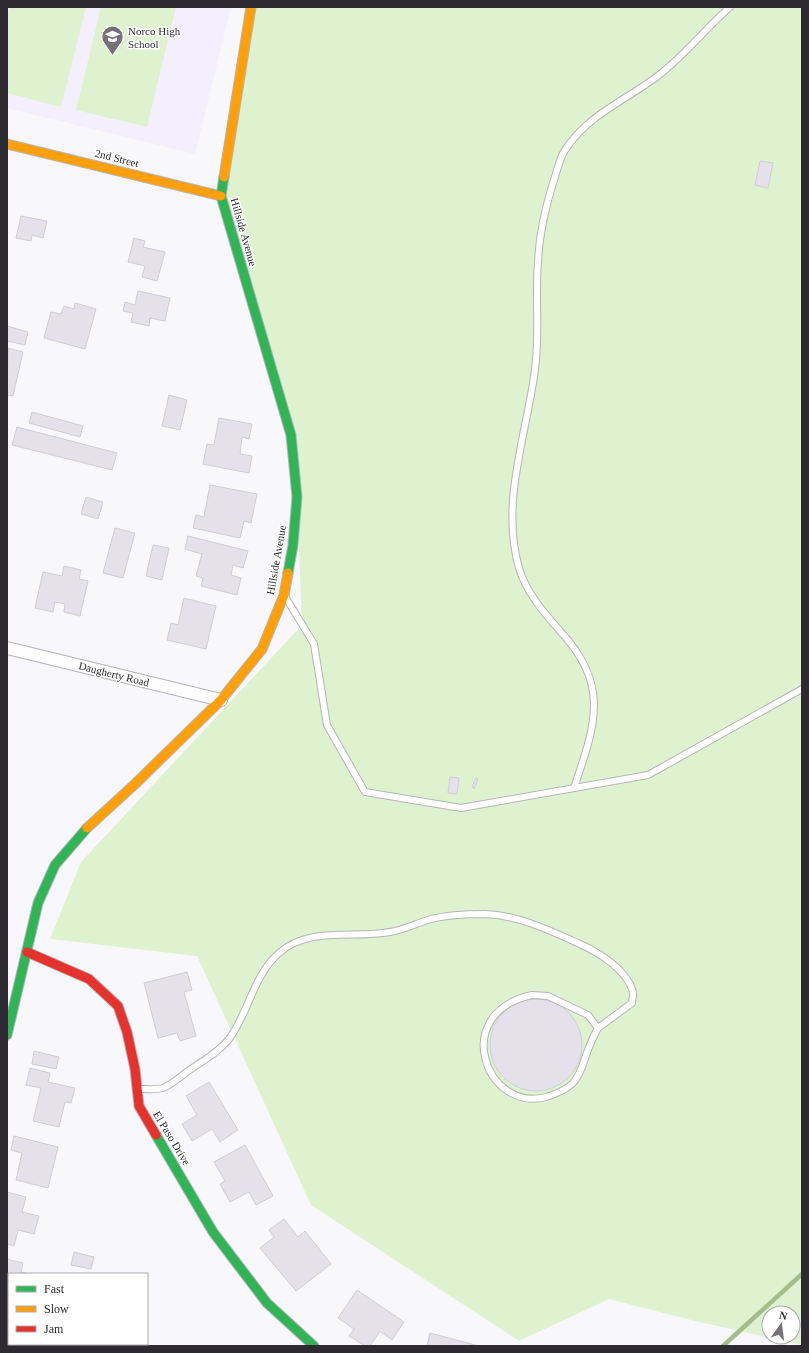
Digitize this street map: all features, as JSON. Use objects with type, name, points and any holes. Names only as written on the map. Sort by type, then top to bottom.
[{"type":"street","name":"Hillside Avenue","points":[[7,1035],[38,903],[55,865],[83,831],[135,784],[221,700],[262,649],[284,595],[293,545],[297,496],[291,435],[220,196],[250,7]]},
{"type":"street","name":"2nd Street","points":[[7,144],[220,196]]},
{"type":"street","name":"Daugherty Road","points":[[7,648],[221,700]]},
{"type":"street","name":"El Paso Drive","points":[[26,952],[89,979],[118,1006],[135,1069],[139,1106],[213,1232],[267,1303],[314,1346]]},
{"type":"lane","points":[[574,788],[590,738],[595,712],[593,690],[587,669],[574,646],[531,595],[519,569],[512,522],[514,491],[535,370],[538,334],[537,264],[540,236],[550,195],[563,153],[574,136],[592,119],[658,76],[686,52],[730,7]]},
{"type":"lane","points":[[284,595],[314,644],[327,725],[365,792],[461,808],[648,775],[802,689]]},
{"type":"lane","points":[[137,1089],[163,1088],[215,1053],[228,1040],[238,1024],[258,980],[269,963],[279,952],[293,944],[306,938],[324,935],[380,934],[393,932],[431,919],[451,916],[486,914],[513,918],[554,932],[580,944],[615,966],[628,982],[634,993],[632,1003],[598,1028],[587,1051],[583,1068],[572,1083],[558,1094],[540,1098],[522,1097],[507,1090],[495,1079],[487,1065],[483,1049],[487,1028],[491,1018],[502,1006],[516,998],[532,995],[548,996],[588,1015],[598,1028]]},
{"type":"shaded area","name":"Norco High School","points":[[7,7],[231,7],[195,154],[7,108]]},
{"type":"green space","points":[[9,7],[86,7],[61,107],[7,93],[7,17]]},
{"type":"green space","points":[[101,7],[176,7],[147,127],[76,110]]},
{"type":"green space","points":[[251,7],[802,7],[802,1345],[801,1305],[761,1305],[761,1336],[609,1299],[519,1341],[311,1205],[197,956],[50,939],[81,862],[302,625],[297,497],[291,435],[221,196]]},
{"type":"building","points":[[760,161],[773,163],[768,188],[755,185]]},
{"type":"building","points":[[21,216],[47,221],[43,238],[32,235],[31,241],[16,238]]},
{"type":"building","points":[[134,238],[145,241],[143,247],[165,252],[157,281],[142,277],[145,266],[128,262]]},
{"type":"building","points":[[138,291],[170,298],[165,321],[150,318],[149,326],[131,322],[133,313],[123,311],[125,302],[135,305]]},
{"type":"building","points":[[75,303],[96,309],[85,349],[44,338],[51,312],[61,314],[64,306],[74,309]]},
{"type":"building","points":[[7,326],[28,332],[25,345],[7,341]]},
{"type":"building","points":[[8,348],[23,352],[13,396],[7,395]]},
{"type":"building","points":[[169,395],[187,400],[180,430],[162,426]]},
{"type":"building","points":[[32,412],[83,426],[80,437],[29,423]]},
{"type":"building","points":[[219,418],[252,424],[249,439],[242,437],[240,454],[252,456],[249,473],[203,464],[207,444],[214,445]]},
{"type":"building","points":[[17,427],[117,453],[112,470],[12,445]]},
{"type":"building","points":[[210,485],[257,494],[251,523],[244,521],[240,538],[193,528],[196,515],[204,517]]},
{"type":"building","points":[[86,497],[103,502],[98,519],[81,514]]},
{"type":"building","points":[[115,528],[135,533],[123,578],[103,573]]},
{"type":"building","points":[[188,536],[248,551],[243,568],[233,565],[231,575],[241,578],[237,595],[201,586],[203,578],[196,576],[202,554],[185,549]]},
{"type":"building","points":[[153,545],[169,548],[162,580],[146,576]]},
{"type":"building","points":[[64,566],[81,570],[79,579],[88,581],[80,616],[64,612],[65,604],[55,602],[53,612],[35,608],[43,572],[62,576]]},
{"type":"building","points":[[184,598],[216,606],[206,649],[167,640],[171,623],[178,625]]},
{"type":"building","points":[[450,777],[459,778],[457,794],[448,793]]},
{"type":"building","points":[[476,778],[478,779],[474,789],[472,787]]},
{"type":"building","points":[[187,972],[192,990],[184,992],[196,1036],[180,1041],[177,1033],[158,1038],[144,983]]},
{"type":"building","points":[[536,999],[553,1003],[568,1013],[578,1028],[582,1045],[578,1062],[568,1077],[553,1087],[536,1091],[519,1087],[504,1077],[494,1062],[490,1045],[494,1028],[504,1013],[519,1003]]},
{"type":"building","points":[[34,1051],[59,1057],[56,1069],[32,1064]]},
{"type":"building","points":[[30,1068],[50,1073],[48,1082],[75,1088],[71,1103],[65,1102],[59,1127],[33,1121],[41,1088],[26,1085]]},
{"type":"building","points":[[209,1082],[238,1130],[220,1142],[212,1129],[192,1141],[182,1124],[197,1115],[186,1096]]},
{"type":"building","points":[[14,1136],[58,1147],[48,1188],[16,1180],[22,1153],[11,1150]]},
{"type":"building","points":[[245,1145],[273,1196],[256,1205],[249,1192],[230,1202],[220,1184],[225,1181],[214,1162]]},
{"type":"building","points":[[7,1192],[26,1197],[22,1212],[39,1216],[34,1234],[18,1230],[14,1246],[7,1244]]},
{"type":"building","points":[[284,1219],[298,1237],[305,1231],[331,1264],[296,1291],[260,1248],[274,1237],[269,1230]]},
{"type":"building","points":[[74,1252],[94,1257],[91,1269],[71,1265]]},
{"type":"building","points":[[7,1259],[23,1263],[21,1272],[26,1273],[8,1273],[7,1313]]},
{"type":"building","points":[[357,1290],[404,1322],[392,1340],[380,1331],[370,1346],[365,1346],[349,1336],[354,1329],[338,1318]]},
{"type":"building","points":[[430,1333],[479,1346],[427,1346]]},
{"type":"waterway","points":[[723,1346],[802,1274]]},
{"type":"traffic: fast","points":[[224,177],[221,196],[291,435],[297,497],[293,545],[288,573]]},
{"type":"traffic: fast","points":[[7,1035],[38,903],[55,865],[87,828]]},
{"type":"traffic: fast","points":[[156,1135],[213,1232],[267,1303],[314,1346]]},
{"type":"traffic: slow","points":[[224,177],[251,7]]},
{"type":"traffic: slow","points":[[7,144],[221,196]]},
{"type":"traffic: slow","points":[[87,828],[135,784],[221,700],[262,649],[284,595],[288,573]]},
{"type":"traffic: jam","points":[[27,952],[89,979],[118,1006],[127,1032],[135,1069],[139,1106],[156,1135]]},
{"type":"place","name":"Norco High School","points":[[113,56]]}]
